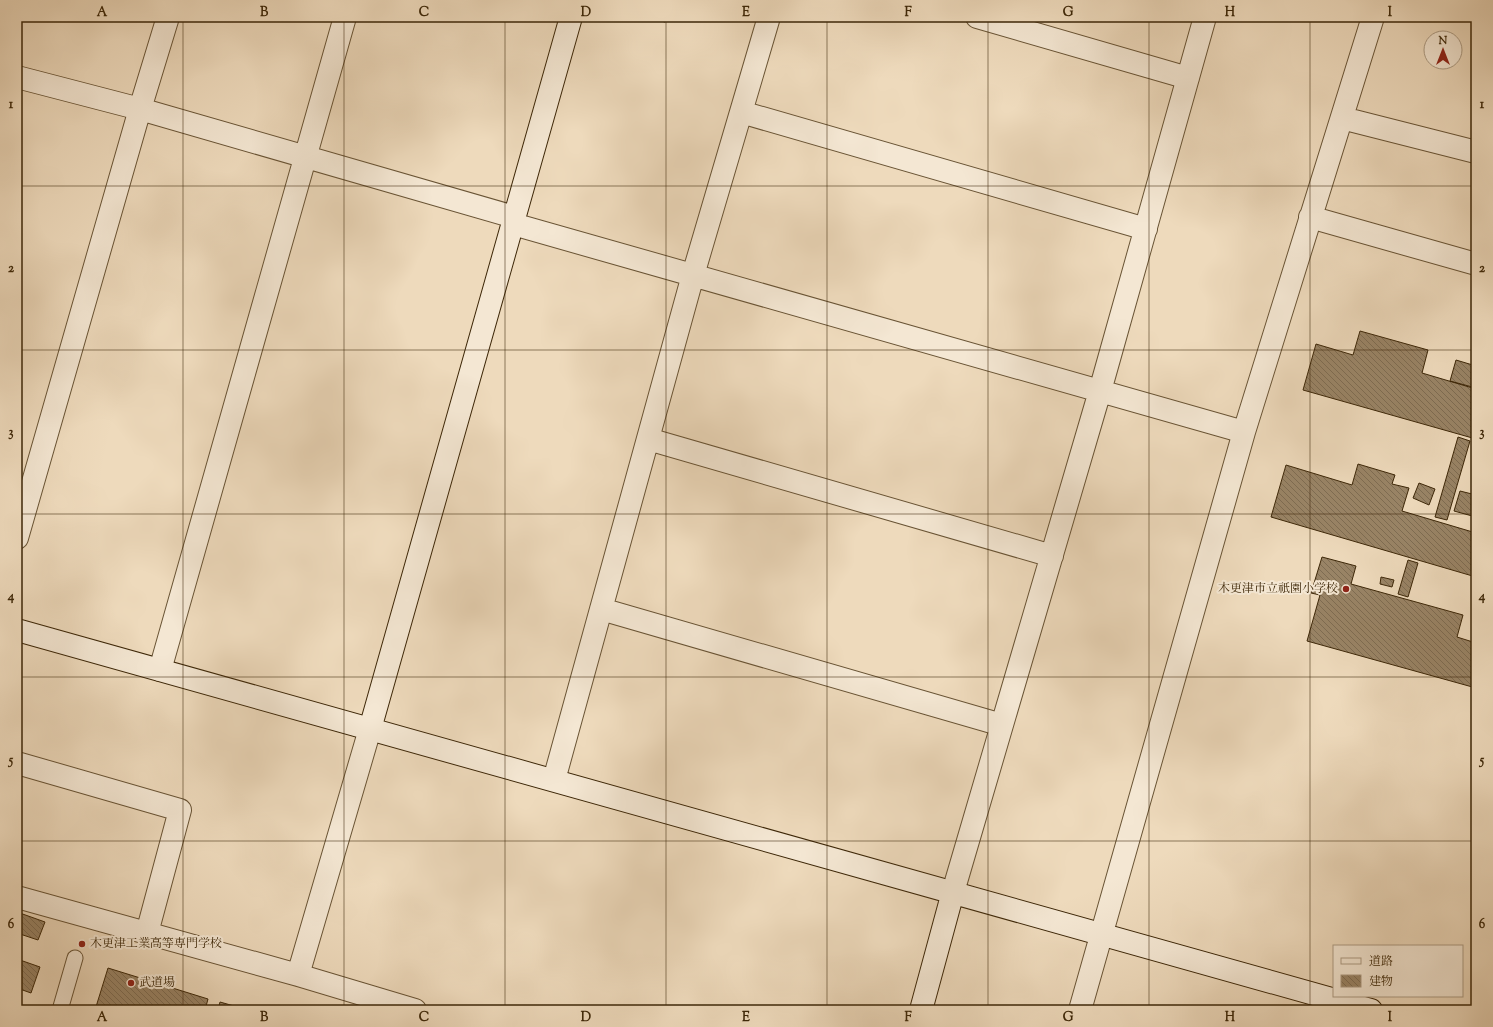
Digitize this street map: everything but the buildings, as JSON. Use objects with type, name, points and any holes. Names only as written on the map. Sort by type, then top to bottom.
[{"type":"street","points":[[17,538],[140,109],[168,17]]},
{"type":"street","points":[[160,670],[345,17]]},
{"type":"street","points":[[298,975],[370,729],[571,17]]},
{"type":"street","points":[[554,780],[693,275],[768,17]]},
{"type":"street","points":[[978,17],[1188,78]]},
{"type":"street","points":[[921,1010],[953,892],[1100,391],[1206,17]]},
{"type":"street","points":[[1080,1010],[1103,934],[1244,432],[1373,17]]},
{"type":"street","points":[[17,77],[140,109],[306,157],[693,275],[1244,432]]},
{"type":"street","points":[[741,112],[1146,229]]},
{"type":"street","points":[[1342,118],[1476,152]]},
{"type":"street","points":[[1310,217],[1476,264]]},
{"type":"street","points":[[648,439],[1052,556]]},
{"type":"street","points":[[601,609],[1002,725]]},
{"type":"street","points":[[17,630],[1371,1010]]},
{"type":"street","points":[[17,763],[180,810],[147,933]]},
{"type":"street","points":[[17,898],[298,975],[415,1010]]},
{"type":"lane","points":[[60,1010],[75,958]]},
{"type":"place","name":"木更津市立祇園小学校","points":[[1346,589]]},
{"type":"place","name":"木更津工業高等専門学校","points":[[82,944]]},
{"type":"place","name":"武道場","points":[[131,983]]}]
